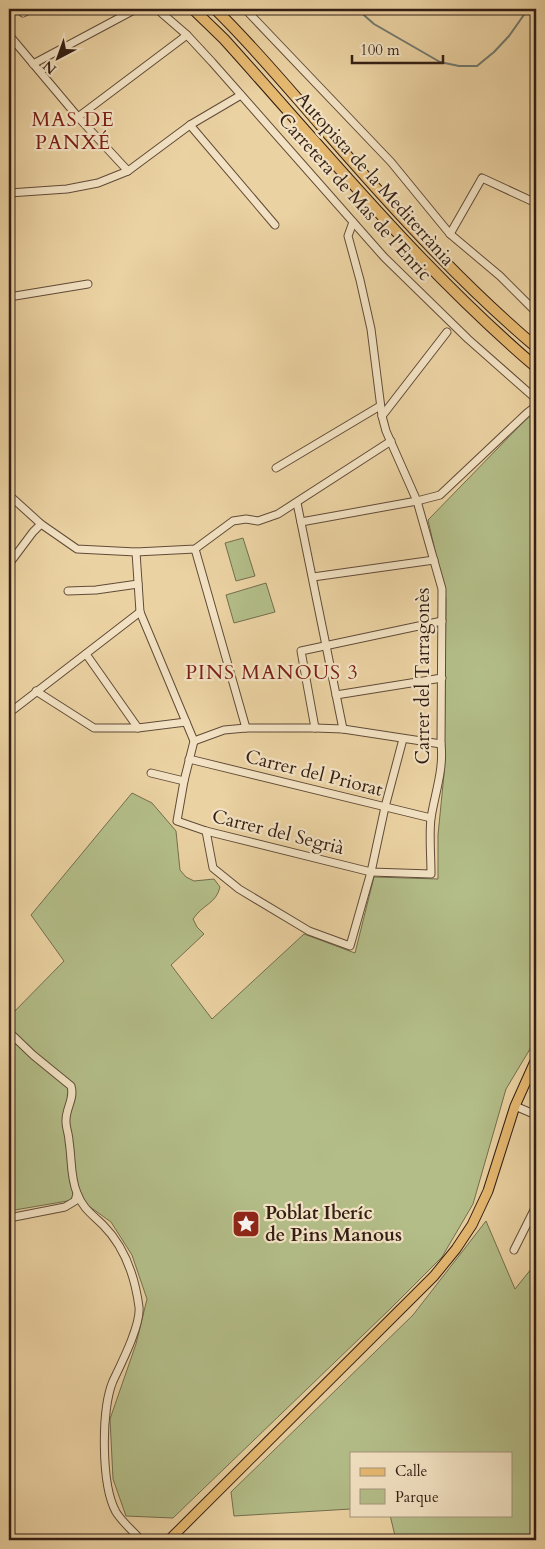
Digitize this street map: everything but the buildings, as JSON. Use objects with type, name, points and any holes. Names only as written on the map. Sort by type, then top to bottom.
[{"type":"highway","name":"Autopista de la Mediterrània","points":[[193,9],[224,39],[410,246],[504,340],[536,367]]},
{"type":"highway","name":"Autopista de la Mediterrània","points":[[215,9],[397,210],[467,284],[536,347]]},
{"type":"main road","points":[[169,1540],[443,1266],[472,1225],[488,1191],[515,1106],[536,1059]]},
{"type":"main road","points":[[526,1078],[536,1071]]},
{"type":"street","points":[[23,13],[31,9]]},
{"type":"street","points":[[33,64],[136,9]]},
{"type":"street","name":"Carretera de Mas de l'Enric","points":[[157,9],[187,36],[384,257],[453,325],[536,399]]},
{"type":"street","points":[[245,9],[391,162],[450,234],[500,276],[536,312]]},
{"type":"street","points":[[9,35],[78,117],[128,171]]},
{"type":"street","points":[[78,117],[187,36]]},
{"type":"street","points":[[9,193],[67,189],[98,183],[128,171],[190,125],[241,95]]},
{"type":"street","points":[[190,125],[275,225]]},
{"type":"street","points":[[450,234],[482,178],[536,203]]},
{"type":"street","name":"Carrer del Tarragonès","points":[[353,222],[348,236],[371,329],[382,416],[386,431],[417,502],[442,589],[442,755],[431,818],[430,874],[371,872]]},
{"type":"street","points":[[9,297],[88,284]]},
{"type":"street","points":[[382,416],[447,332]]},
{"type":"street","points":[[276,468],[380,406]]},
{"type":"street","points":[[301,522],[417,502],[440,495],[536,406]]},
{"type":"street","points":[[9,495],[41,524],[77,549],[136,552],[195,549],[232,521],[246,519],[258,521],[278,514],[391,441]]},
{"type":"street","points":[[297,503],[343,729]]},
{"type":"street","points":[[9,564],[41,524]]},
{"type":"street","points":[[195,549],[246,728]]},
{"type":"street","points":[[136,552],[140,612],[194,741],[184,781],[151,773]]},
{"type":"street","points":[[313,577],[434,560]]},
{"type":"street","points":[[68,591],[96,590],[138,584]]},
{"type":"street","points":[[9,713],[140,612]]},
{"type":"street","points":[[315,728],[301,651],[442,621]]},
{"type":"street","points":[[86,654],[138,728]]},
{"type":"street","points":[[336,695],[442,678]]},
{"type":"street","points":[[36,691],[94,728],[138,728],[186,722]]},
{"type":"street","points":[[194,741],[224,730],[246,728],[315,728],[343,729],[441,744]]},
{"type":"street","points":[[206,831],[213,868],[233,884],[309,931],[350,946],[371,872],[385,807],[403,739]]},
{"type":"street","name":"Carrer del Priorat","points":[[189,758],[431,818]]},
{"type":"street","name":"Carrer del Segrià","points":[[184,781],[178,821],[206,831],[371,872]]},
{"type":"street","points":[[9,1032],[71,1086],[73,1092],[66,1122],[77,1194],[87,1211],[104,1225],[122,1249],[134,1278],[140,1309],[131,1343],[110,1392],[105,1416],[104,1455],[107,1484],[116,1511],[141,1540]]},
{"type":"street","points":[[515,1106],[536,1115]]},
{"type":"street","points":[[9,1218],[65,1207],[75,1201],[77,1194]]},
{"type":"street","points":[[514,1250],[536,1206]]},
{"type":"street","points":[[528,1224],[536,1228]]},
{"type":"green space","points":[[534,411],[536,413],[536,1039],[506,1089],[473,1204],[442,1257],[173,1518],[126,1516],[113,1479],[110,1419],[136,1344],[147,1299],[132,1255],[111,1222],[79,1199],[9,1211],[9,1017],[64,961],[31,915],[132,793],[152,803],[176,831],[180,870],[186,877],[194,881],[214,879],[220,887],[216,897],[193,919],[197,927],[204,934],[171,965],[212,1019],[304,934],[355,953],[374,877],[438,879],[438,835],[444,774],[446,599],[428,520]]},
{"type":"green space","points":[[243,538],[255,576],[236,581],[225,543]]},
{"type":"green space","points":[[266,583],[275,612],[234,623],[226,595]]},
{"type":"green space","points":[[486,1221],[515,1289],[536,1263],[536,1540],[396,1540],[390,1516],[512,1516],[512,1452],[350,1452],[350,1509],[234,1516],[231,1492],[413,1315]]},
{"type":"waterway","points":[[357,9],[374,24],[440,62],[459,66],[477,66],[494,52],[509,36],[528,9]]},
{"type":"place","name":"Poblat Iberíc de Pins Manous","points":[[246,1224]]},
{"type":"district","name":"MAS DE PANXÉ","points":[[73,130]]},
{"type":"district","name":"PINS MANOUS 3","points":[[272,672]]}]
